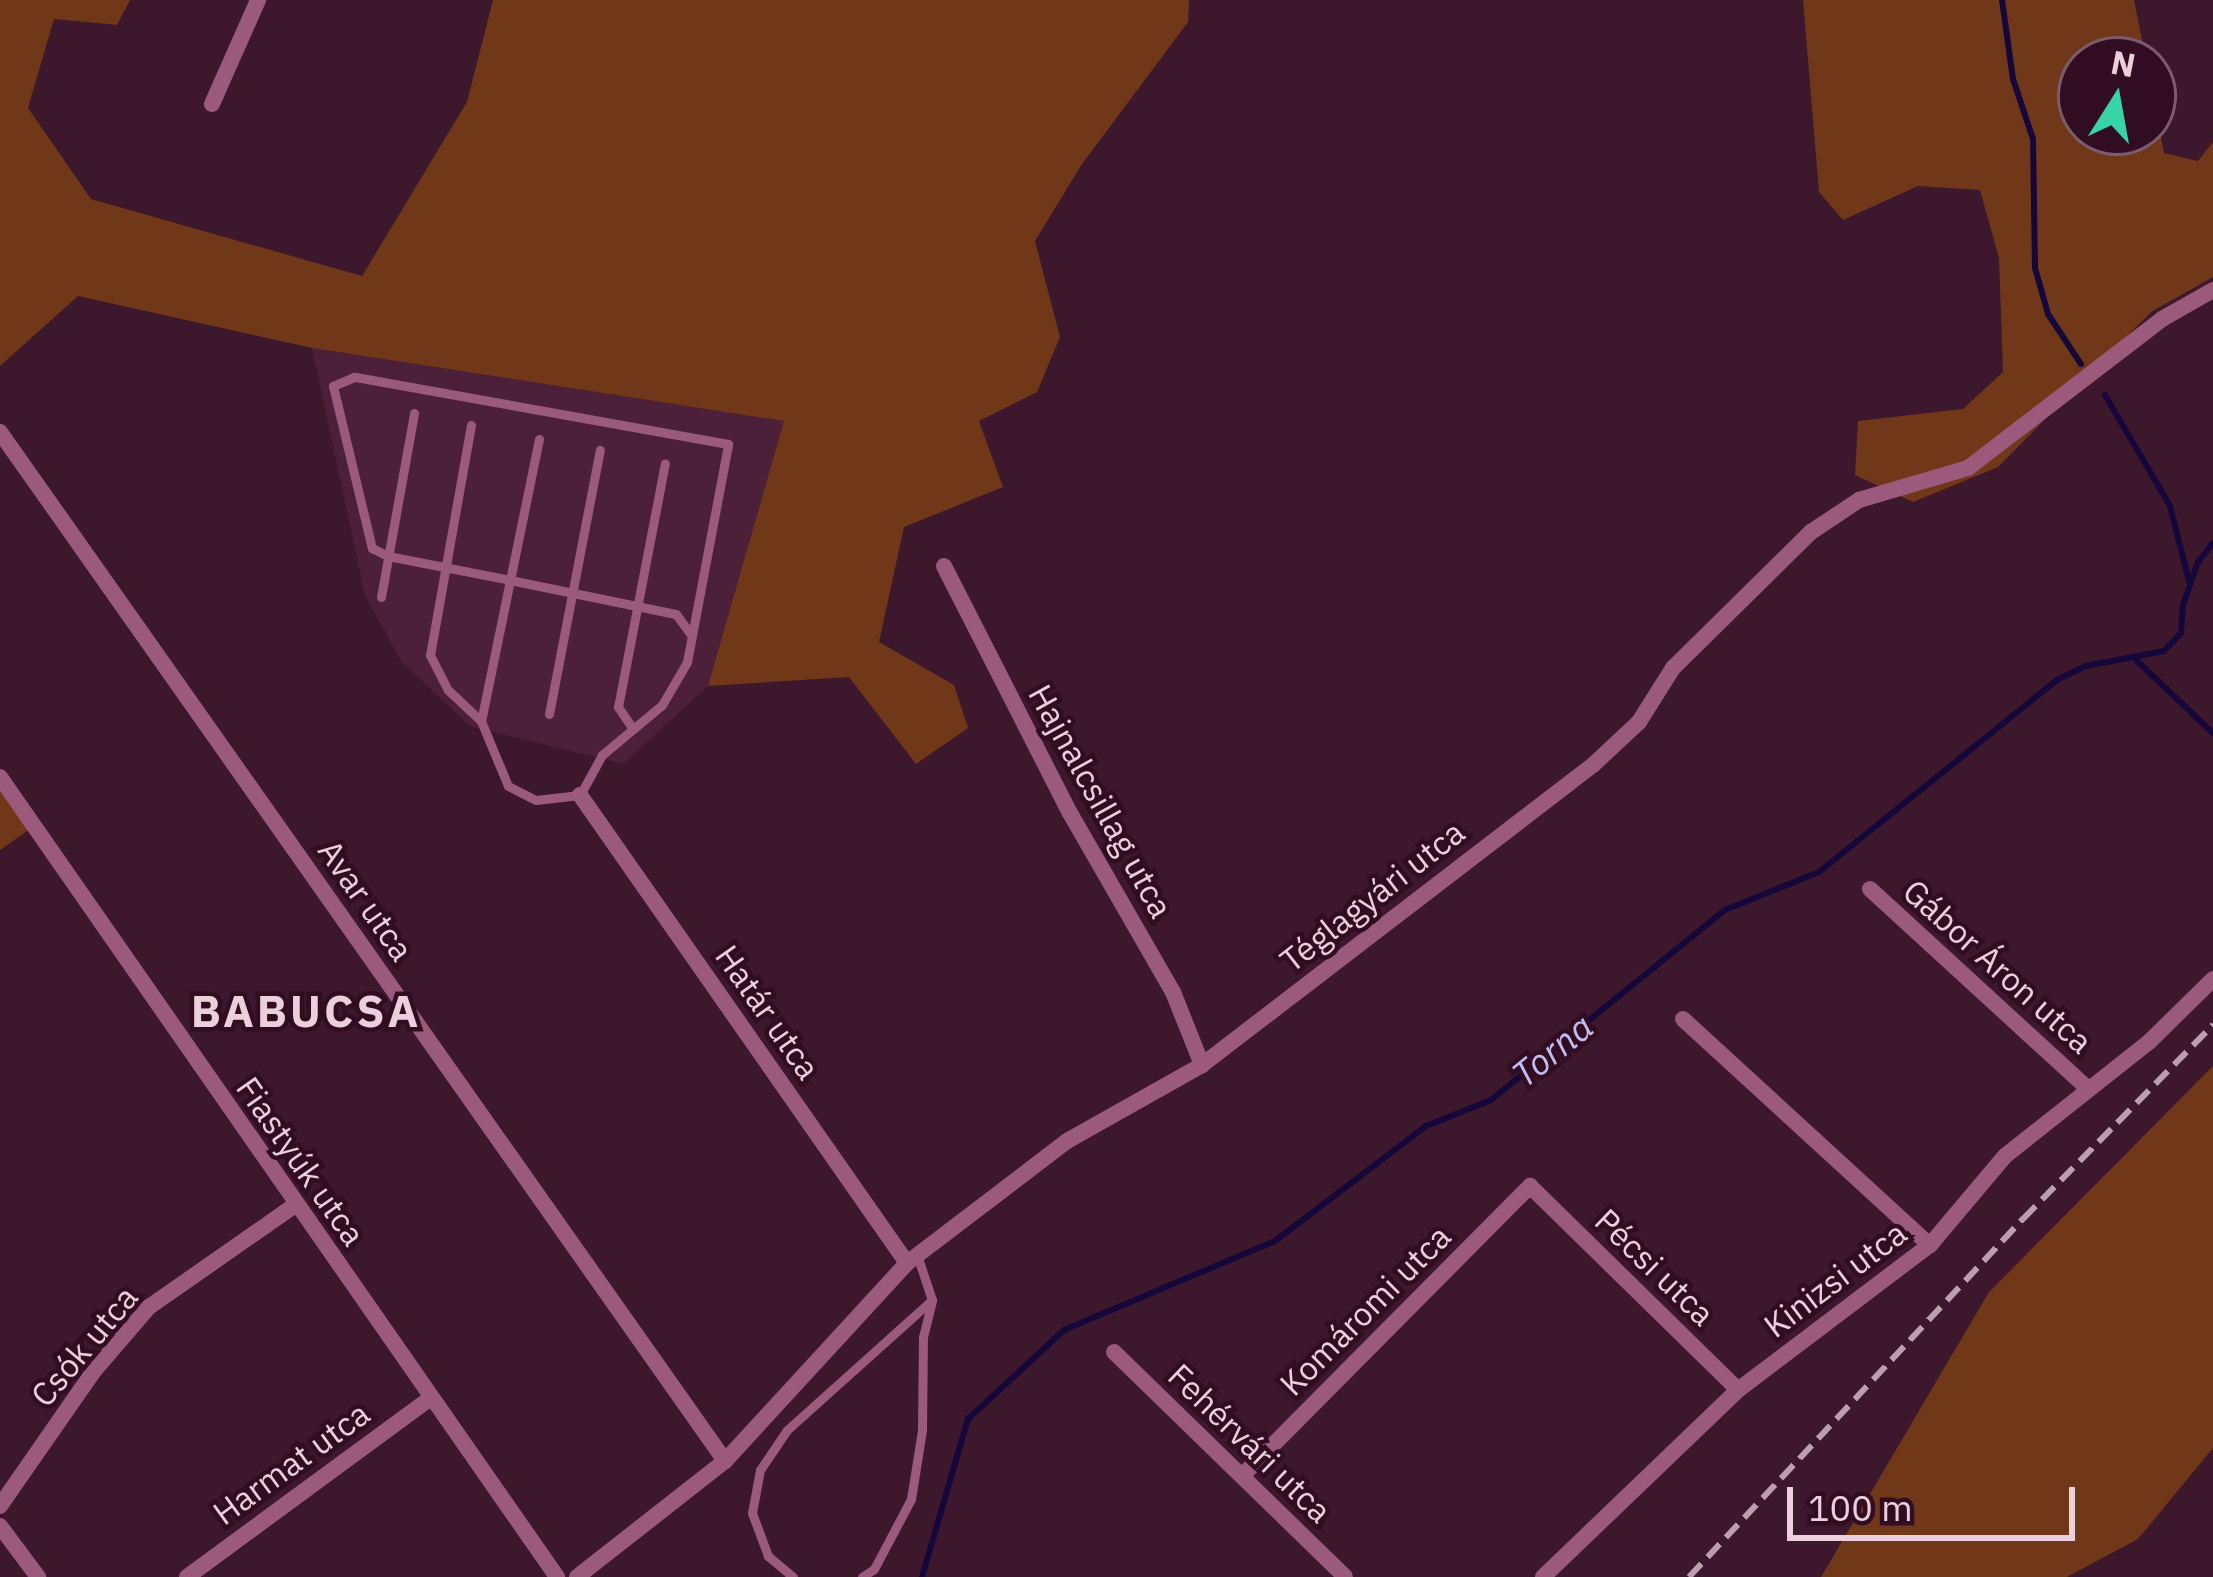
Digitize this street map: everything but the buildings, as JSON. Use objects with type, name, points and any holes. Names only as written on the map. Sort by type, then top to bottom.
[{"type":"street","points":[[212,104],[258,0]]},
{"type":"street","name":"Téglagyári utca","points":[[577,1577],[725,1461],[912,1259],[1067,1141],[1202,1065],[1594,764],[1639,722],[1688,652],[1811,532],[1859,500],[1969,468],[2162,319],[2213,290]]},
{"type":"street","name":"Avar utca","points":[[0,432],[725,1461]]},
{"type":"street","name":"Hajnalcsillag utca","points":[[944,566],[1070,813],[1173,992],[1202,1065]]},
{"type":"street","name":"Fiastyúk utca","points":[[0,777],[557,1577]]},
{"type":"street","name":"Határ utca","points":[[580,795],[912,1259]]},
{"type":"street","name":"Gábor Áron utca","points":[[1870,889],[2086,1087]]},
{"type":"street","name":"Kinizsi utca","points":[[1543,1577],[1738,1390],[1930,1245],[2005,1156],[2086,1087],[2149,1042],[2213,979]]},
{"type":"street","points":[[1683,1019],[1930,1245]]},
{"type":"street","name":"Pécsi utca","points":[[1530,1186],[1738,1390]]},
{"type":"street","name":"Komáromi utca","points":[[1242,1477],[1530,1186]]},
{"type":"street","name":"Csók utca","points":[[0,1506],[93,1372],[149,1307],[295,1205]]},
{"type":"street","name":"Fehérvári utca","points":[[1114,1352],[1345,1577]]},
{"type":"street","name":"Harmat utca","points":[[187,1577],[431,1398]]},
{"type":"street","points":[[0,1526],[38,1577]]},
{"type":"lane","points":[[472,425],[446,568],[430,655],[448,690],[482,721],[508,786],[536,800],[580,795],[602,755],[662,705],[687,662],[692,636],[728,444],[354,376],[333,386],[372,548],[388,556],[446,568],[510,580],[638,607],[676,614],[692,636]]},
{"type":"lane","points":[[381,597],[414,412]]},
{"type":"lane","points":[[482,721],[538,439]]},
{"type":"lane","points":[[549,714],[601,450]]},
{"type":"lane","points":[[633,729],[618,706],[665,463]]},
{"type":"lane","points":[[862,1577],[874,1569],[911,1499],[922,1430],[923,1337],[932,1300],[912,1259]]},
{"type":"lane","points":[[793,1577],[768,1556],[752,1514],[760,1470],[787,1430],[932,1300]]},
{"type":"shaded area","points":[[0,0],[130,0],[117,25],[54,19],[28,108],[91,199],[362,276],[467,102],[493,0],[1189,0],[1188,22],[1082,164],[1035,241],[1060,337],[1037,392],[979,421],[1003,487],[904,527],[879,642],[954,685],[968,728],[916,764],[849,677],[708,686],[784,421],[312,348],[78,296],[0,366]]},
{"type":"shaded area","points":[[1803,0],[2134,0],[2141,36],[2057,36],[2057,156],[2177,156],[2198,161],[2213,142],[2213,277],[2151,312],[1998,467],[1913,502],[1855,475],[1858,421],[1963,409],[2003,372],[1999,258],[1980,190],[1918,186],[1843,220],[1819,192]]},
{"type":"shaded area","points":[[312,348],[785,421],[708,686],[623,764],[470,726],[401,661],[365,595]]},
{"type":"shaded area","points":[[0,782],[33,827],[0,850]]},
{"type":"shaded area","points":[[2213,1066],[2213,1448],[2138,1539],[2067,1577],[1821,1577],[1989,1292]]},
{"type":"waterway","points":[[2002,0],[2013,79],[2033,139],[2035,268],[2048,314],[2081,364]]},
{"type":"waterway","points":[[2105,395],[2170,506],[2189,581]]},
{"type":"waterway","name":"Torna","points":[[922,1577],[968,1419],[1064,1330],[1275,1241],[1426,1126],[1491,1100],[1725,910],[1819,872],[2057,680],[2086,666],[2164,651],[2181,633],[2183,605],[2198,562],[2213,543]]},
{"type":"waterway","points":[[2137,661],[2213,733]]},
{"type":"railway","points":[[1689,1577],[2023,1219],[2213,1025]]},
{"type":"district","name":"BABUCSA","points":[[306,1011]]}]
